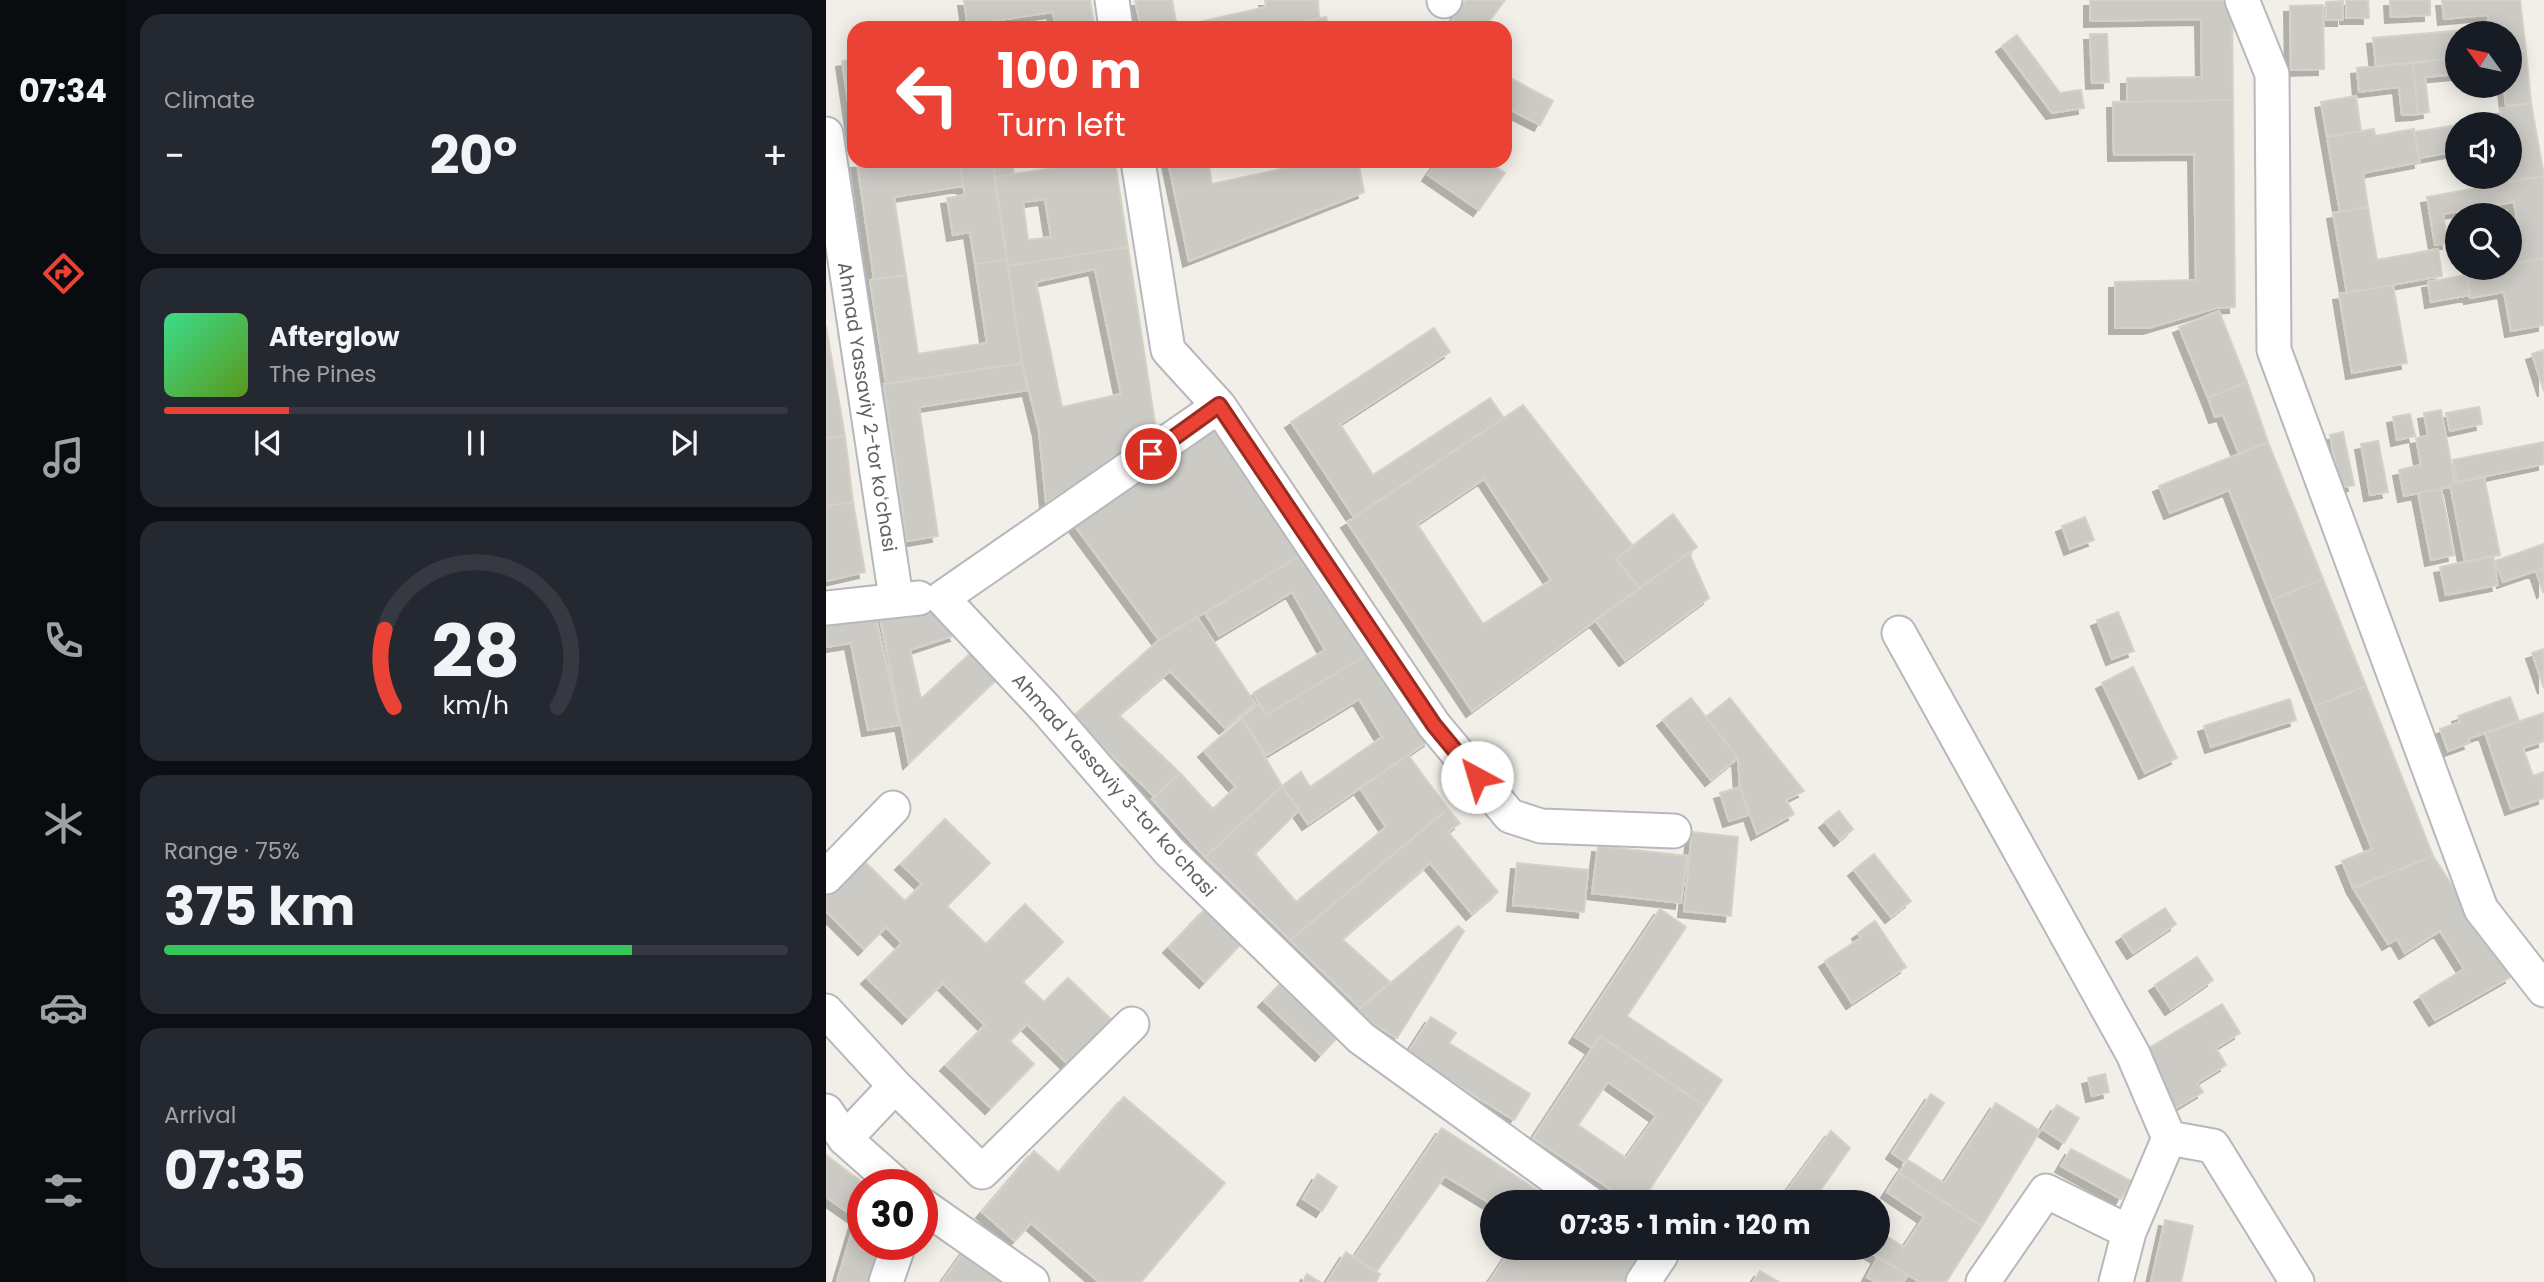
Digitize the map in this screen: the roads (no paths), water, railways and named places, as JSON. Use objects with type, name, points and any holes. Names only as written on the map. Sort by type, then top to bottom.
[{"type":"street","points":[[1112,0],[1115,21]]},
{"type":"street","points":[[2242,0],[2272,74],[2274,350],[2481,909],[2544,990]]},
{"type":"street","name":"Ahmad Yassaviy 2-tor koʻchasi","points":[[826,134],[896,598]]},
{"type":"street","points":[[1139,168],[1168,350],[1219,405],[1434,725],[1510,816],[1541,826],[1674,831]]},
{"type":"street","points":[[826,608],[896,598],[942,598],[1219,405]]},
{"type":"street","name":"Ahmad Yassaviy 3-tor koʻchasi","points":[[942,598],[1046,709],[1169,851],[1361,1038],[1571,1190]]},
{"type":"street","points":[[1899,633],[2133,1054],[2169,1138],[2129,1232],[2116,1282]]},
{"type":"street","points":[[826,877],[893,808]]},
{"type":"street","points":[[826,1011],[895,1086],[982,1172],[1132,1024]]},
{"type":"street","points":[[845,1139],[895,1086]]},
{"type":"street","points":[[826,1111],[845,1139],[879,1169]]},
{"type":"street","points":[[2169,1138],[2213,1146],[2297,1282]]},
{"type":"street","points":[[1983,1282],[2046,1191],[2129,1232]]},
{"type":"street","points":[[938,1216],[1032,1282]]},
{"type":"street","points":[[886,1282],[894,1260]]},
{"type":"street","points":[[1643,1282],[1658,1260]]}]
